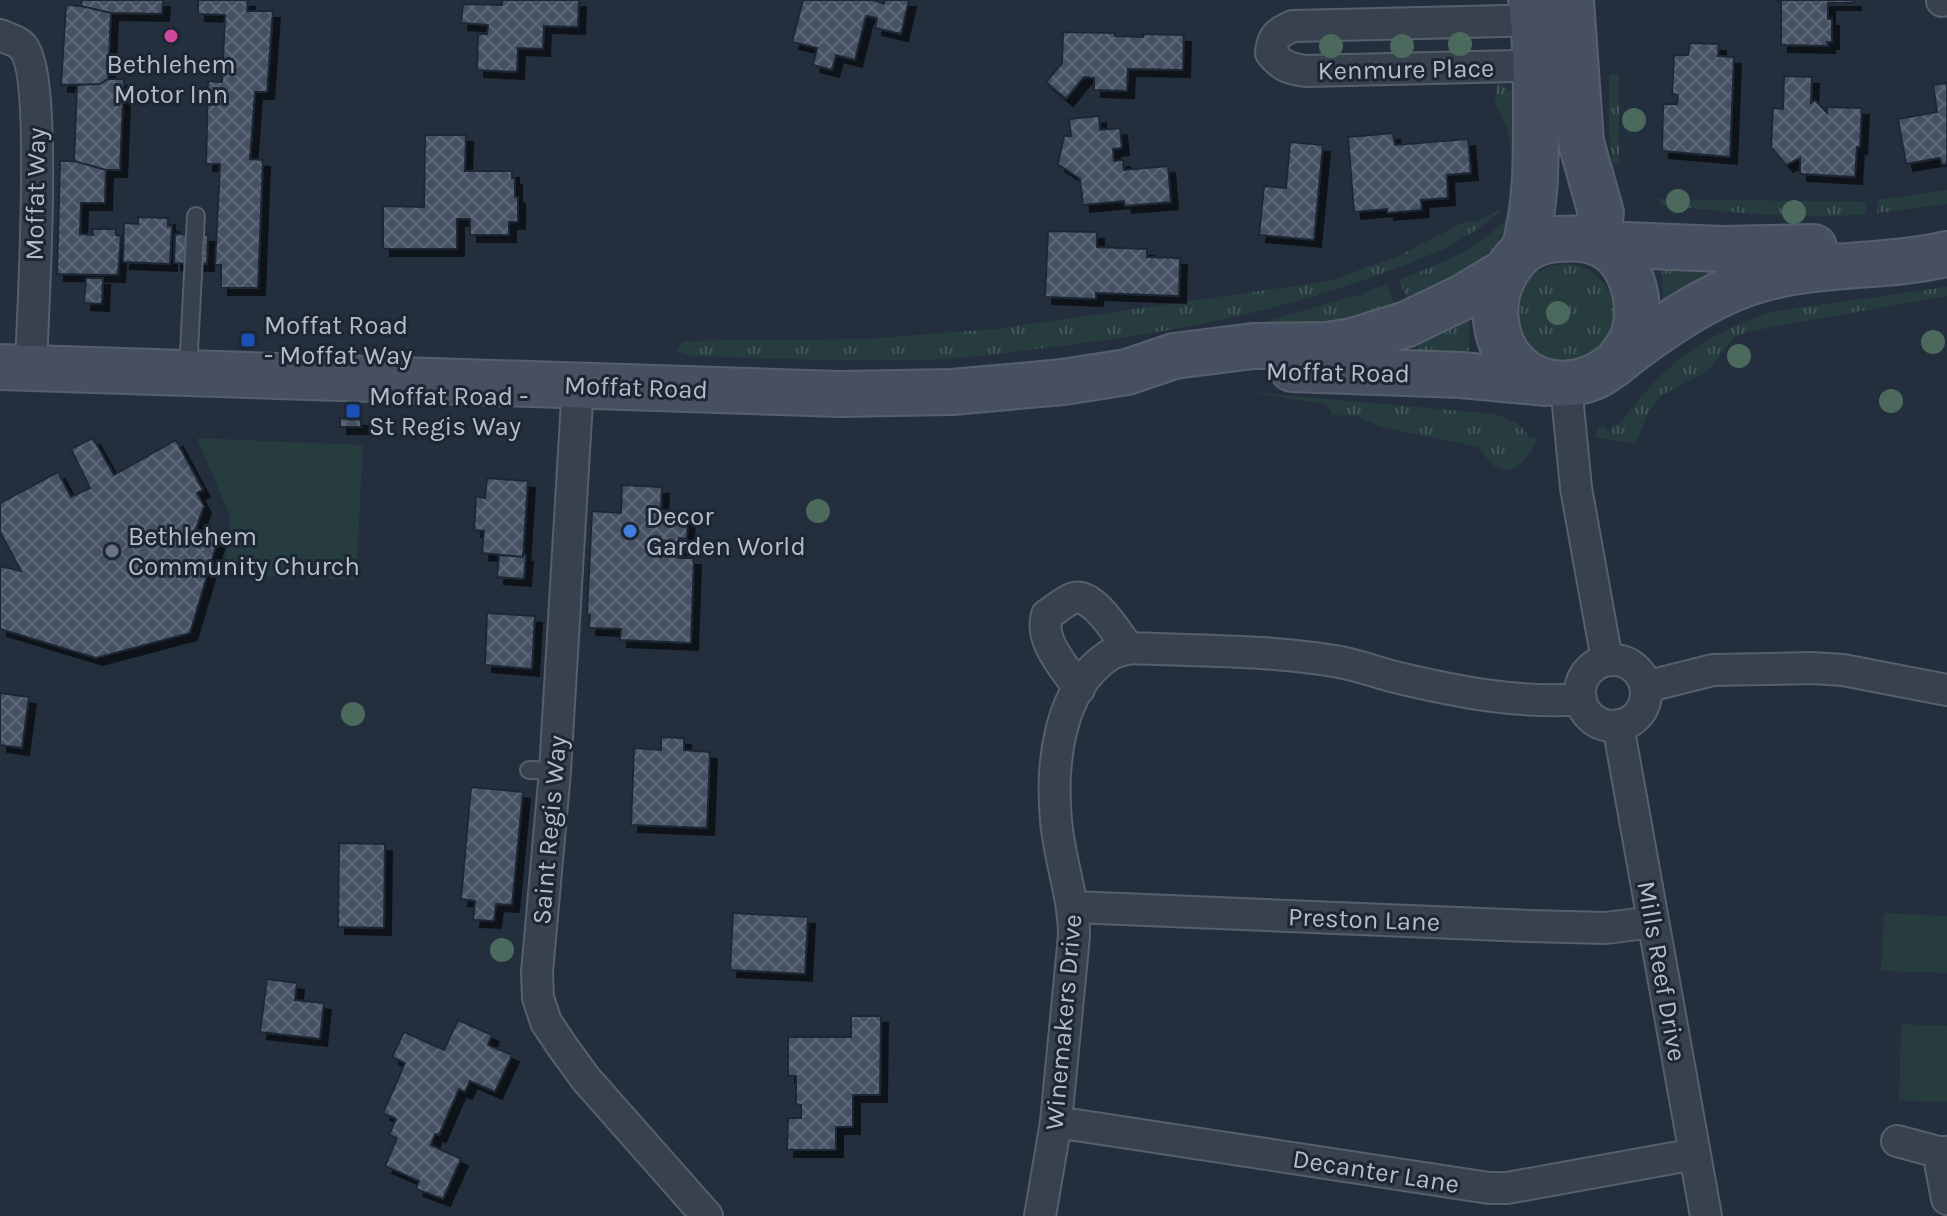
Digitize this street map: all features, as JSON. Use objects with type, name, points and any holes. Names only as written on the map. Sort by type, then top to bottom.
[{"type":"main road","points":[[1552,10],[1557,65],[1601,213],[1599,243],[1614,253],[1624,266],[1636,298],[1634,334],[1615,364]]},
{"type":"main road","points":[[1557,65],[1536,195],[1515,261],[1497,291],[1495,319],[1508,357],[1525,373],[1557,384]]},
{"type":"main road","name":"Moffat Road","points":[[15,367],[907,394],[1063,382],[1127,372],[1174,356],[1253,346],[1327,345],[1374,335],[1407,324],[1551,240],[1722,249],[1878,244],[1947,236]]},
{"type":"main road","name":"Moffat Road","points":[[1127,372],[1178,375],[1302,369],[1461,375],[1557,384],[1593,377],[1666,326],[1754,281],[1823,268],[1885,264],[1947,254]]},
{"type":"street","name":"Kenmure Place","points":[[1552,10],[1293,26],[1280,31],[1272,41],[1271,53],[1279,63],[1306,71],[1557,65]]},
{"type":"street","name":"Moffat Way","points":[[0,35],[23,48],[29,62],[38,156],[15,367]]},
{"type":"street","name":"Saint Regis Way","points":[[578,384],[542,770],[538,998],[546,1022],[586,1079],[707,1216]]},
{"type":"street","points":[[1557,384],[1607,660]]},
{"type":"street","points":[[1079,689],[1046,638],[1044,627],[1047,615],[1074,598],[1085,599],[1098,608],[1129,649],[1304,657],[1342,662],[1486,695],[1549,701],[1581,699]]},
{"type":"street","name":"Winemakers Drive","points":[[1040,1216],[1056,1122],[1074,936],[1074,907],[1056,820],[1055,775],[1060,733],[1072,700],[1086,677],[1110,654],[1129,649]]},
{"type":"street","points":[[1607,660],[1632,666],[1643,679],[1646,695],[1640,712],[1627,723],[1602,724],[1594,720],[1581,699],[1586,674],[1607,660]]},
{"type":"street","points":[[1645,687],[1713,670],[1813,668],[1843,670],[1947,690]]},
{"type":"street","name":"Mills Reef Drive","points":[[1618,725],[1706,1216]]},
{"type":"street","name":"Preston Lane","points":[[1074,907],[1544,927],[1606,928],[1653,922]]},
{"type":"street","name":"Decanter Lane","points":[[1056,1122],[1489,1188],[1507,1188],[1695,1154]]},
{"type":"street","points":[[1897,1141],[1943,1152],[1947,1199]]},
{"type":"lane","points":[[188,372],[196,216]]},
{"type":"green space","points":[[1609,74],[1619,75],[1619,163],[1613,163],[1609,135]]},
{"type":"green space","points":[[1498,81],[1518,100],[1514,164],[1507,128],[1495,102]]},
{"type":"green space","points":[[1947,190],[1947,204],[1877,213],[1878,200]]},
{"type":"green space","points":[[1658,199],[1866,202],[1866,214],[1764,214],[1661,205]]},
{"type":"green space","points":[[1500,210],[1455,243],[1366,279],[1256,312],[1146,334],[938,359],[693,356],[677,351],[683,341],[865,339],[996,329],[1329,281],[1396,257],[1464,222],[1478,221]]},
{"type":"green space","points":[[1514,210],[1484,261],[1408,304],[1399,280],[1477,244]]},
{"type":"green space","points":[[1565,264],[1584,268],[1600,278],[1610,294],[1614,313],[1610,332],[1600,348],[1584,358],[1565,362],[1546,358],[1530,348],[1520,332],[1516,313],[1520,294],[1530,278],[1546,268]]},
{"type":"green space","points":[[1661,267],[1716,269],[1719,280],[1664,308]]},
{"type":"green space","points":[[1387,285],[1396,309],[1353,324],[1240,329],[1357,295],[1361,299],[1362,293]]},
{"type":"green space","points":[[1947,287],[1947,296],[1750,331],[1734,338],[1707,371],[1662,395],[1647,414],[1636,444],[1595,437],[1598,428],[1606,427],[1606,431],[1612,431],[1612,426],[1621,423],[1652,384],[1688,353],[1730,328],[1777,311]]},
{"type":"green space","points":[[1469,316],[1469,356],[1419,356],[1416,336]]},
{"type":"green space","points":[[1247,392],[1495,414],[1517,423],[1530,437],[1538,438],[1522,462],[1503,470],[1491,463],[1479,447],[1381,427],[1356,416],[1333,415],[1326,404]]},
{"type":"green space","points":[[197,438],[363,445],[356,580],[224,574],[230,516]]},
{"type":"green space","points":[[1884,913],[1947,916],[1947,973],[1881,971]]},
{"type":"green space","points":[[1901,1024],[1947,1026],[1947,1102],[1899,1101]]},
{"type":"building","points":[[82,0],[163,0],[162,14],[111,13],[81,6]]},
{"type":"building","points":[[198,0],[248,0],[247,11],[273,11],[267,92],[255,92],[250,159],[263,160],[258,288],[221,288],[221,265],[215,265],[220,164],[206,164],[208,81],[222,82],[225,15],[198,14]]},
{"type":"building","points":[[502,0],[579,0],[578,27],[544,26],[543,49],[518,48],[517,72],[477,70],[478,34],[487,34],[488,25],[461,23],[463,4],[502,5]]},
{"type":"building","points":[[803,0],[873,0],[884,4],[885,0],[909,0],[901,34],[875,28],[877,18],[866,16],[855,60],[836,55],[832,70],[813,65],[817,48],[792,42]]},
{"type":"building","points":[[1774,0],[1854,0],[1854,3],[1828,3],[1832,42],[1827,42],[1828,46],[1781,45],[1781,2]]},
{"type":"building","points":[[66,5],[111,13],[108,79],[100,84],[61,85]]},
{"type":"building","points":[[1063,32],[1143,37],[1143,34],[1184,35],[1183,70],[1128,69],[1127,91],[1094,90],[1094,78],[1084,77],[1066,99],[1046,82],[1062,63]]},
{"type":"building","points":[[1690,43],[1719,44],[1718,56],[1734,57],[1730,157],[1662,151],[1663,104],[1677,104],[1678,95],[1672,94],[1674,55],[1688,55]]},
{"type":"building","points":[[1784,76],[1812,77],[1811,103],[1815,100],[1827,113],[1827,107],[1862,108],[1855,177],[1800,174],[1800,158],[1786,165],[1771,147],[1773,108],[1783,109]]},
{"type":"building","points":[[108,79],[124,79],[120,170],[106,170],[74,161],[77,85],[100,84]]},
{"type":"building","points":[[1947,83],[1947,164],[1942,165],[1940,158],[1906,164],[1898,119],[1937,112],[1933,85]]},
{"type":"building","points":[[1099,116],[1100,130],[1120,128],[1122,148],[1113,149],[1114,161],[1123,160],[1124,170],[1168,166],[1171,202],[1125,206],[1124,201],[1083,205],[1080,179],[1058,164],[1064,136],[1071,136],[1069,119]]},
{"type":"building","points":[[1393,133],[1395,145],[1468,139],[1471,173],[1447,175],[1448,198],[1421,200],[1422,210],[1354,212],[1348,137]]},
{"type":"building","points":[[425,135],[466,135],[465,171],[512,171],[515,197],[518,197],[518,222],[509,222],[509,235],[470,235],[470,219],[457,219],[457,249],[383,249],[383,206],[424,207]]},
{"type":"building","points":[[1290,142],[1323,145],[1314,240],[1259,235],[1264,186],[1286,188]]},
{"type":"building","points":[[60,161],[74,161],[106,170],[105,203],[81,203],[80,234],[93,235],[92,229],[116,229],[116,235],[121,236],[118,275],[57,274]]},
{"type":"building","points":[[138,217],[168,218],[168,226],[172,225],[170,264],[123,262],[124,223],[138,224]]},
{"type":"building","points":[[1048,231],[1097,232],[1097,247],[1147,249],[1147,257],[1180,258],[1179,296],[1096,293],[1096,299],[1045,297]]},
{"type":"building","points":[[175,234],[208,235],[207,264],[174,263]]},
{"type":"building","points":[[86,278],[103,278],[102,304],[84,303]]},
{"type":"building","points":[[340,418],[361,419],[361,427],[340,427]]},
{"type":"building","name":"Bethlehem Community Church","points":[[93,438],[114,475],[176,440],[203,490],[197,493],[204,506],[196,529],[219,536],[190,633],[96,658],[0,629],[0,566],[21,571],[0,532],[0,503],[58,472],[71,497],[90,488],[71,449]]},
{"type":"building","points":[[487,478],[528,481],[523,557],[482,553],[484,531],[474,530],[476,497],[485,498]]},
{"type":"building","points":[[622,485],[662,487],[661,510],[688,511],[687,539],[679,538],[679,558],[694,558],[691,643],[620,640],[621,629],[589,628],[592,511],[621,513]]},
{"type":"building","points":[[523,554],[526,555],[524,579],[497,577],[499,555],[523,557]]},
{"type":"building","points":[[487,613],[535,616],[532,669],[485,665]]},
{"type":"building","points":[[0,693],[29,697],[22,748],[0,745]]},
{"type":"building","points":[[661,737],[684,738],[684,750],[710,752],[707,828],[631,825],[634,748],[661,750]]},
{"type":"building","points":[[471,787],[523,792],[512,905],[496,904],[494,921],[473,920],[475,901],[461,899]]},
{"type":"building","points":[[339,843],[385,844],[384,928],[338,927]]},
{"type":"building","points":[[733,913],[808,917],[805,974],[730,970]]},
{"type":"building","points":[[267,979],[297,983],[295,1000],[324,1003],[320,1039],[260,1032]]},
{"type":"building","points":[[851,1016],[881,1016],[880,1095],[853,1095],[853,1127],[836,1127],[836,1150],[787,1150],[788,1118],[801,1118],[801,1105],[796,1104],[796,1076],[788,1076],[788,1037],[851,1037]]},
{"type":"building","points":[[458,1020],[492,1035],[488,1045],[512,1055],[495,1092],[470,1081],[465,1092],[459,1089],[439,1135],[435,1134],[431,1145],[461,1159],[443,1199],[416,1189],[419,1181],[385,1166],[397,1138],[389,1135],[396,1119],[383,1113],[405,1063],[392,1057],[404,1032],[444,1050]]},
{"type":"place","name":"Bethlehem Motor Inn","points":[[171,36]]},
{"type":"place","name":"Moffat Road - Moffat Way","points":[[248,340]]},
{"type":"place","name":"Moffat Road - St Regis Way","points":[[353,411]]},
{"type":"place","name":"Decor Garden World","points":[[630,531]]},
{"type":"place","name":"Bethlehem Community Church","points":[[112,551]]}]
